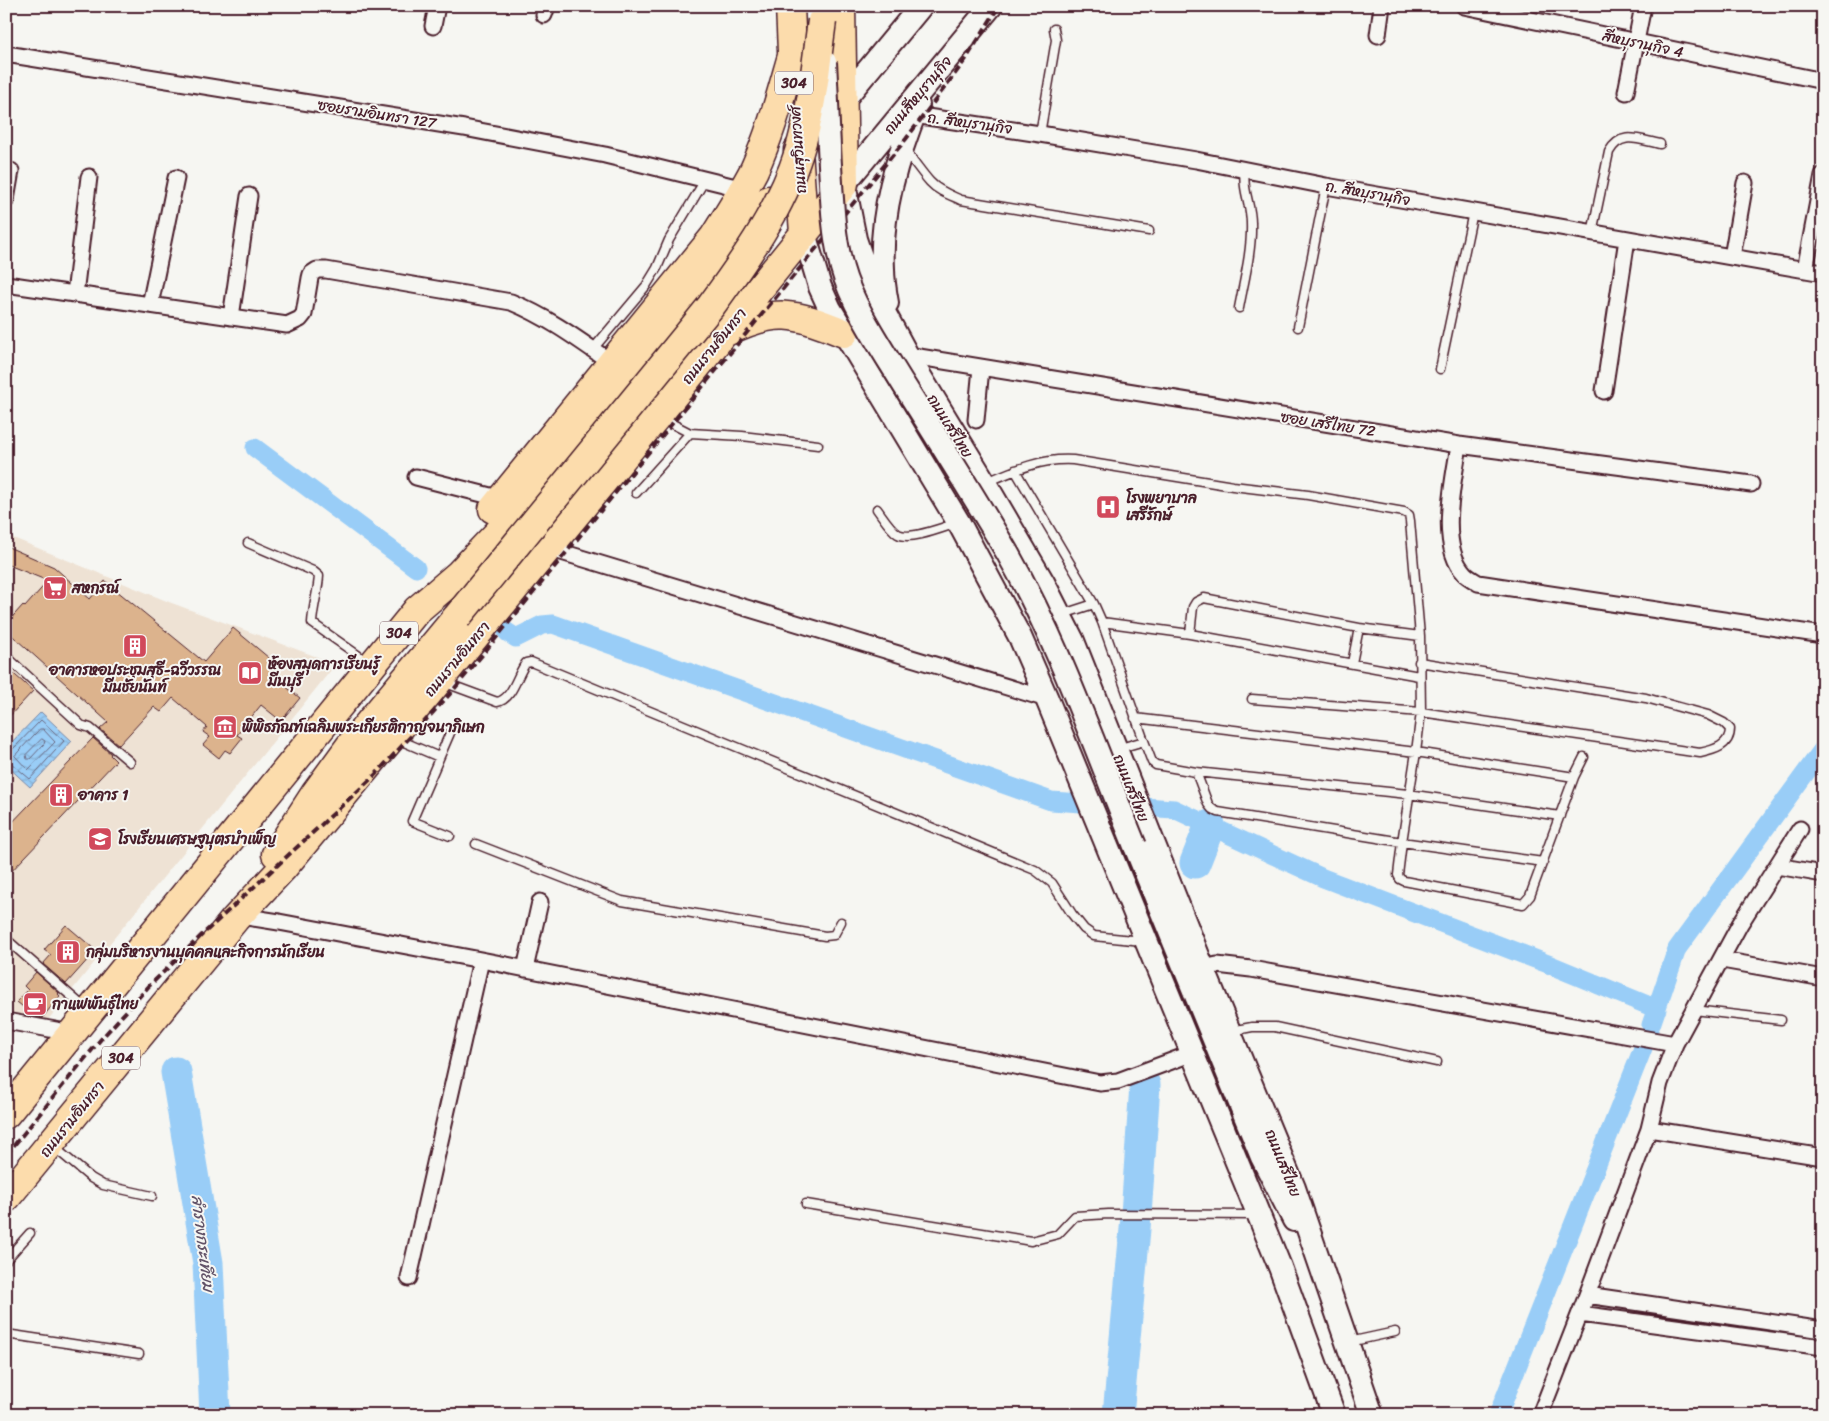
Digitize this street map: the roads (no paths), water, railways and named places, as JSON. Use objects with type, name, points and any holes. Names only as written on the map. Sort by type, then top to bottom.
[{"type":"highway","points":[[790,10],[794,27],[798,34],[809,38],[823,32],[828,25],[831,10]]},
{"type":"highway","name":"ถนนสุวินทวงศ์","points":[[790,10],[804,233]]},
{"type":"highway","points":[[831,10],[841,103],[844,184]]},
{"type":"highway","points":[[235,918],[301,815],[350,746],[711,306],[740,266],[767,224],[783,192],[799,152],[831,10]]},
{"type":"highway","points":[[417,610],[502,499],[602,356],[714,237],[744,189],[771,128],[792,56]]},
{"type":"highway","name":"304","points":[[6,1114],[417,610],[459,574],[498,533],[739,239],[841,103]]},
{"type":"highway","name":"ถนนรามอินทรา","points":[[6,1198],[235,918],[282,869],[392,737],[657,416],[844,184]]},
{"type":"highway","points":[[724,334],[749,321],[780,315],[812,320],[844,333]]},
{"type":"highway","points":[[590,421],[629,450]]},
{"type":"main road","points":[[841,103],[921,6]]},
{"type":"main road","name":"ถนนสีหบุรานุกิจ","points":[[844,184],[991,6]]},
{"type":"main road","points":[[831,10],[832,204],[836,240],[843,270],[857,303],[876,339],[991,525],[1038,612],[1262,1157],[1286,1208],[1317,1256]]},
{"type":"main road","points":[[889,323],[883,268],[884,234],[894,172],[927,84]]},
{"type":"main road","name":"ถนนเสรีไทย","points":[[844,184],[855,239],[863,266],[889,323],[985,483],[1061,615],[1294,1188],[1372,1415]]},
{"type":"main road","points":[[804,233],[820,287],[844,333],[959,523],[1020,637],[1259,1215],[1301,1320],[1334,1415]]},
{"type":"main road","points":[[976,556],[985,540],[992,535],[1004,533],[1015,536]]},
{"type":"street","points":[[433,26],[438,6]]},
{"type":"street","points":[[1378,35],[1382,6]]},
{"type":"street","name":"สีหบุรานุกิจ 4","points":[[1464,6],[1823,81]]},
{"type":"street","points":[[1626,92],[1642,6]]},
{"type":"street","name":"ซอยรามอินทรา 127","points":[[6,54],[464,128],[605,155],[744,189]]},
{"type":"street","name":"ถ. สีหบุรานุกิจ","points":[[914,116],[1040,134],[1245,169],[1326,186],[1823,273]]},
{"type":"street","points":[[6,200],[11,171]]},
{"type":"street","points":[[1805,270],[1823,175]]},
{"type":"street","points":[[75,294],[89,177]]},
{"type":"street","points":[[150,306],[176,178]]},
{"type":"street","points":[[1732,257],[1745,183]]},
{"type":"street","points":[[231,317],[249,196]]},
{"type":"street","points":[[1604,391],[1627,239]]},
{"type":"street","points":[[6,284],[287,325],[296,322],[304,314],[312,274],[322,269],[511,302],[564,328],[602,356]]},
{"type":"street","name":"ซอย เสรีไทย 72","points":[[907,355],[1459,445],[1751,484]]},
{"type":"street","points":[[976,420],[981,368]]},
{"type":"street","points":[[1459,445],[1448,527],[1454,556],[1464,573],[1478,583],[1823,635]]},
{"type":"street","points":[[416,477],[502,499]]},
{"type":"street","points":[[548,548],[1047,699]]},
{"type":"street","points":[[1540,1415],[1580,1314],[1648,1128],[1660,1083],[1675,1044],[1740,924],[1800,829]]},
{"type":"street","points":[[1777,866],[1823,874]]},
{"type":"street","points":[[525,969],[540,902]]},
{"type":"street","points":[[235,918],[247,917],[271,921],[481,960],[1100,1083],[1118,1081],[1193,1053]]},
{"type":"street","points":[[409,1278],[481,960]]},
{"type":"street","points":[[1722,960],[1823,978]]},
{"type":"street","points":[[1203,968],[1217,966],[1251,969],[1675,1044]]},
{"type":"street","points":[[6,1022],[72,1033]]},
{"type":"street","points":[[1648,1128],[1823,1158]]},
{"type":"street","points":[[1587,1295],[1823,1330]]},
{"type":"street","points":[[1580,1314],[1823,1347]]},
{"type":"lane","points":[[1040,134],[1056,40],[1054,29]]},
{"type":"lane","points":[[1592,233],[1609,152],[1614,144],[1626,138],[1660,144]]},
{"type":"lane","points":[[902,148],[917,163],[930,182],[940,191],[961,200],[1149,231]]},
{"type":"lane","points":[[1239,308],[1251,235],[1251,220],[1243,183],[1245,169]]},
{"type":"lane","points":[[602,356],[657,268],[669,240],[705,180]]},
{"type":"lane","points":[[1298,327],[1326,186]]},
{"type":"lane","points":[[1440,368],[1473,212]]},
{"type":"lane","points":[[657,416],[690,433],[742,436],[818,445]]},
{"type":"lane","points":[[636,493],[690,433]]},
{"type":"lane","points":[[985,483],[1015,470],[1048,461],[1073,460],[1233,486],[1308,495],[1404,512],[1409,516],[1420,636],[1419,676],[1421,712],[1408,794],[1398,875],[1400,879],[1523,904],[1530,896],[1574,777],[1584,757]]},
{"type":"lane","points":[[1015,470],[1094,604],[1135,718],[1152,762],[1156,765],[1196,772],[1408,794],[1560,816]]},
{"type":"lane","points":[[877,509],[898,534],[905,536],[913,536],[959,523]]},
{"type":"lane","points":[[248,543],[305,567],[318,576],[318,589],[313,606],[312,623],[372,666]]},
{"type":"lane","points":[[1190,634],[1193,608],[1196,602],[1204,598],[1359,628],[1420,636]]},
{"type":"lane","points":[[1061,615],[1094,604]]},
{"type":"lane","points":[[1102,622],[1190,634],[1419,676]]},
{"type":"lane","points":[[1352,663],[1359,628]]},
{"type":"lane","points":[[6,656],[81,725],[90,728],[130,762]]},
{"type":"lane","points":[[439,680],[497,702],[507,697],[523,667],[526,663],[531,662],[1035,870],[1052,883],[1072,914],[1084,929],[1094,936],[1146,941]]},
{"type":"lane","points":[[1252,698],[1421,712],[1700,753],[1714,750],[1723,745],[1730,736],[1730,729],[1724,723],[1708,715],[1646,698],[1419,662]]},
{"type":"lane","points":[[1135,718],[1416,752],[1574,777]]},
{"type":"lane","points":[[450,733],[412,821],[450,836]]},
{"type":"lane","points":[[392,737],[439,757]]},
{"type":"lane","points":[[1115,749],[1144,741]]},
{"type":"lane","points":[[1196,772],[1208,804],[1218,812],[1402,842],[1543,862]]},
{"type":"lane","points":[[476,844],[622,901],[825,936],[834,935],[841,922]]},
{"type":"lane","points":[[6,938],[89,1012]]},
{"type":"lane","points":[[1694,1010],[1782,1020]]},
{"type":"lane","points":[[1229,1032],[1275,1027],[1437,1062]]},
{"type":"lane","points":[[51,1144],[91,1178],[103,1185],[152,1196]]},
{"type":"lane","points":[[806,1204],[1031,1241],[1058,1234],[1075,1216],[1109,1214],[1259,1215]]},
{"type":"lane","points":[[6,1260],[30,1233]]},
{"type":"lane","points":[[1347,1342],[1395,1332]]},
{"type":"lane","points":[[6,1334],[139,1354]]},
{"type":"water","points":[[41,712],[72,741],[30,787],[6,765],[6,748]]},
{"type":"waterway","points":[[255,448],[416,568]]},
{"type":"waterway","points":[[507,632],[516,638],[542,625],[553,624],[1051,801],[1174,809],[1323,878],[1548,964],[1657,1009]]},
{"type":"waterway","points":[[1651,1025],[1677,949],[1823,749]]},
{"type":"waterway","points":[[1195,863],[1210,825]]},
{"type":"waterway","points":[[1498,1415],[1643,1048]]},
{"type":"waterway","name":"ลำรางกระเทียม","points":[[176,1072],[208,1263],[215,1415]]},
{"type":"waterway","points":[[1118,1415],[1135,1229],[1145,1085]]},
{"type":"railway","points":[[6,1155],[101,1039],[149,986],[374,776],[450,694],[906,139],[966,59],[999,6]]},
{"type":"place","name":"โรงพยาบาล เสรีรักษ์","points":[[1108,507]]},
{"type":"place","name":"สหกรณ์","points":[[55,588]]},
{"type":"place","name":"อาคารหอประชุมสุธี-ฉวีวรรณ มีนชัยนันท์","points":[[135,646]]},
{"type":"place","name":"ห้องสมุดการเรียนรู้ มีนบุรี","points":[[250,673]]},
{"type":"place","name":"พิพิธภัณฑ์เฉลิมพระเกียรติกาญจนาภิเษก","points":[[225,727]]},
{"type":"place","name":"อาคาร 1","points":[[61,795]]},
{"type":"place","name":"โรงเรียนเศรษฐบุตรบำเพ็ญ","points":[[100,839]]},
{"type":"place","name":"กลุ่มบริหารงานบุคคลและกิจการนักเรียน","points":[[68,952]]},
{"type":"place","name":"กาแฟพันธ์ุไทย","points":[[35,1004]]}]
